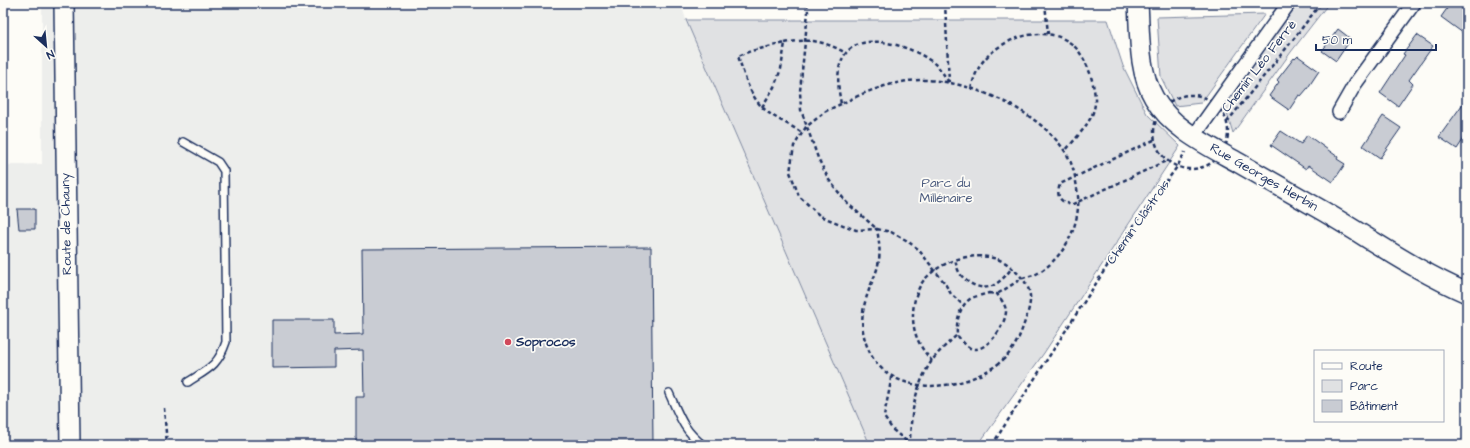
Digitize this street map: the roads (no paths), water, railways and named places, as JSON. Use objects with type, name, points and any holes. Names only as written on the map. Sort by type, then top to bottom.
[{"type":"street","name":"Route de Chauny","points":[[64,3],[70,445]]},
{"type":"street","name":"Rue Georges Herbin","points":[[1138,3],[1144,73],[1153,97],[1168,116],[1217,151],[1323,211],[1440,282],[1467,293]]},
{"type":"street","points":[[1194,136],[1289,3]]},
{"type":"street","points":[[1339,112],[1355,84],[1414,3]]},
{"type":"lane","points":[[183,142],[218,162],[224,171],[226,342],[221,356],[213,366],[188,382]]},
{"type":"lane","points":[[669,393],[684,426],[693,438],[703,445]]},
{"type":"place","name":"Soprocos","points":[[508,342]]},
{"type":"park label","name":"Parc du Millénaire","points":[[946,190]]}]
